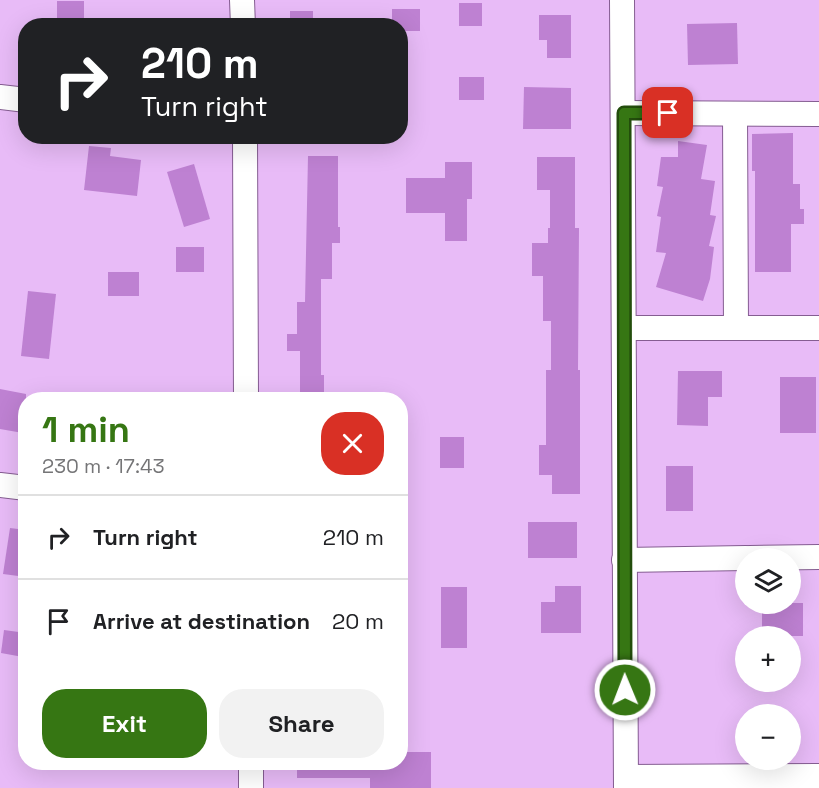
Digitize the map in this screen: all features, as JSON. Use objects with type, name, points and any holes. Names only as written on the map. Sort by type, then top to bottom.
[{"type":"street","points":[[242,0],[243,18]]},
{"type":"street","points":[[622,0],[626,782],[819,776]]},
{"type":"street","points":[[0,97],[18,99]]},
{"type":"street","points":[[624,113],[819,114]]},
{"type":"street","points":[[735,114],[736,328]]},
{"type":"street","points":[[245,144],[246,392]]},
{"type":"street","points":[[624,328],[819,328]]},
{"type":"street","points":[[0,484],[18,487]]},
{"type":"street","points":[[801,557],[819,557]]},
{"type":"street","points":[[624,560],[735,558]]},
{"type":"street","points":[[250,770],[251,788]]},
{"type":"building","points":[[57,1],[84,1],[84,18],[57,18]]},
{"type":"building","points":[[459,3],[482,3],[482,26],[459,26]]},
{"type":"building","points":[[392,9],[420,9],[420,31],[408,31],[408,18],[392,18]]},
{"type":"building","points":[[290,11],[313,11],[313,18],[290,18]]},
{"type":"building","points":[[539,15],[571,15],[571,58],[547,58],[547,40],[539,40]]},
{"type":"building","points":[[737,23],[738,64],[688,65],[687,24]]},
{"type":"building","points":[[459,77],[484,77],[484,100],[459,100]]},
{"type":"building","points":[[524,87],[571,88],[571,129],[523,129]]},
{"type":"building","points":[[793,133],[793,184],[800,184],[800,209],[804,209],[804,224],[791,224],[791,272],[755,272],[755,171],[752,171],[752,134]]},
{"type":"building","points":[[678,141],[707,145],[701,179],[715,181],[710,215],[716,216],[709,246],[714,247],[710,279],[703,301],[656,287],[666,253],[656,252],[661,217],[657,216],[663,187],[657,186],[661,157],[678,157]]},
{"type":"building","points":[[89,146],[111,148],[110,156],[141,160],[137,196],[84,190]]},
{"type":"building","points":[[308,156],[338,156],[340,243],[332,243],[332,279],[321,279],[321,375],[324,375],[324,392],[300,392],[300,351],[287,351],[287,334],[297,334],[297,302],[305,302]]},
{"type":"building","points":[[537,157],[575,157],[575,228],[579,228],[580,494],[552,494],[552,475],[539,475],[539,445],[546,445],[546,370],[551,370],[551,321],[543,321],[543,276],[532,276],[532,243],[548,243],[548,228],[550,228],[550,190],[537,190]]},
{"type":"building","points":[[445,162],[472,162],[472,199],[467,199],[467,241],[445,241],[445,213],[406,213],[406,178],[445,178]]},
{"type":"building","points":[[194,164],[210,219],[184,227],[167,172]]},
{"type":"building","points":[[176,247],[204,247],[204,272],[176,272]]},
{"type":"building","points":[[108,272],[139,272],[139,296],[108,296]]},
{"type":"building","points":[[28,291],[56,294],[49,359],[21,356]]},
{"type":"building","points":[[678,371],[722,371],[722,397],[708,397],[708,426],[677,425]]},
{"type":"building","points":[[780,377],[816,377],[816,433],[780,433]]},
{"type":"building","points":[[0,389],[18,392],[18,432],[0,429]]},
{"type":"building","points":[[440,437],[464,437],[464,468],[440,468]]},
{"type":"building","points":[[666,466],[693,466],[693,511],[666,511]]},
{"type":"building","points":[[528,522],[577,522],[577,558],[528,558]]},
{"type":"building","points":[[10,528],[18,529],[18,576],[3,574]]},
{"type":"building","points":[[555,586],[581,586],[581,633],[541,633],[541,602],[555,602]]},
{"type":"building","points":[[441,587],[467,587],[467,648],[441,648]]},
{"type":"building","points":[[801,603],[803,603],[803,636],[801,636],[801,626],[762,626],[762,614],[801,614]]},
{"type":"building","points":[[4,630],[18,632],[18,656],[1,653]]},
{"type":"building","points":[[408,752],[431,752],[431,788],[370,788],[370,778],[297,778],[297,770],[408,770]]},
{"type":"route","points":[[625,690],[624,113],[668,113]]}]
